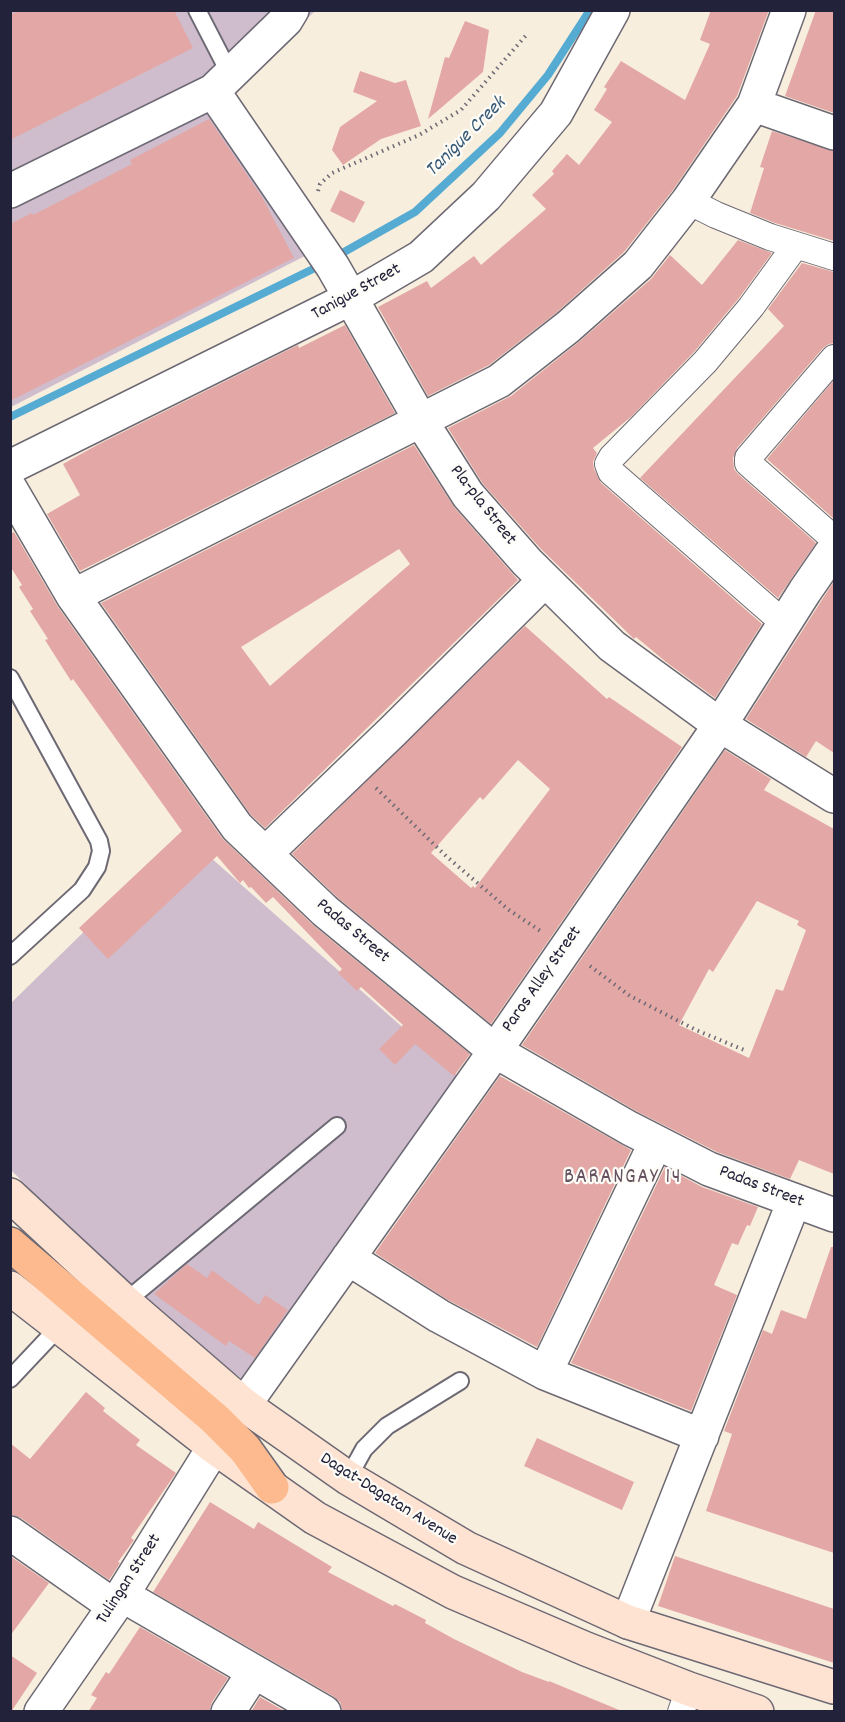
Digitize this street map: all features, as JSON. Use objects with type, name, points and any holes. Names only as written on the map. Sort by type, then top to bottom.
[{"type":"highway","points":[[10,1244],[214,1419],[245,1449],[272,1487]]},
{"type":"main road","name":"Dagat-Dagatan Avenue","points":[[10,1195],[125,1302],[244,1405],[348,1478],[466,1548],[628,1622],[834,1687]]},
{"type":"main road","points":[[10,1288],[58,1328],[214,1447],[315,1518],[453,1592],[586,1649],[685,1700],[757,1712]]},
{"type":"street","points":[[10,191],[222,82],[285,20],[292,10]]},
{"type":"street","name":"Tanigue Street","points":[[10,468],[351,298],[421,257],[486,196],[556,113],[613,10]]},
{"type":"street","points":[[73,596],[499,381],[568,327],[638,265],[688,201],[754,105],[789,10]]},
{"type":"street","name":"Pla-pla Street","points":[[222,82],[310,233],[333,267],[421,422],[468,495],[527,562],[612,646],[720,725],[832,788]]},
{"type":"street","points":[[754,105],[834,133]]},
{"type":"street","points":[[688,201],[770,237],[834,257]]},
{"type":"street","points":[[784,623],[611,472],[608,464],[612,457],[705,362],[751,307],[796,244]]},
{"type":"street","points":[[834,358],[748,458],[748,463],[834,539]]},
{"type":"street","name":"Padas Street","points":[[10,488],[73,596],[237,827],[325,911],[495,1051],[656,1142],[710,1169],[834,1214]]},
{"type":"street","name":"Paros Alley Street","points":[[244,1405],[495,1051],[720,725],[834,549]]},
{"type":"street","points":[[265,854],[545,580]]},
{"type":"street","points":[[545,1373],[656,1142]]},
{"type":"street","points":[[628,1622],[794,1201]]},
{"type":"street","points":[[348,1258],[438,1316],[545,1373],[702,1436]]},
{"type":"street","name":"Tulingan Street","points":[[41,1712],[118,1601],[214,1447]]},
{"type":"street","points":[[10,1533],[118,1601],[254,1672],[324,1712]]},
{"type":"street","points":[[228,1712],[254,1672]]},
{"type":"lane","points":[[197,10],[222,82]]},
{"type":"lane","points":[[10,678],[99,841],[102,851],[96,867],[82,890],[10,956]]},
{"type":"lane","points":[[125,1302],[337,1126]]},
{"type":"lane","points":[[10,1379],[58,1328]]},
{"type":"lane","points":[[348,1478],[364,1449],[387,1426],[460,1381]]},
{"type":"path","points":[[310,233],[320,184],[332,173],[419,135],[461,110],[528,33]]},
{"type":"path","points":[[356,766],[396,809],[509,910],[630,996],[696,1030],[744,1050]]},
{"type":"shaded area","points":[[11,11],[315,11],[226,97],[334,241],[11,407]]},
{"type":"shaded area","points":[[184,834],[460,1078],[245,1381],[154,1315],[11,1170],[11,1003]]},
{"type":"building","points":[[20,10],[174,10],[193,48],[10,140],[10,15]]},
{"type":"building","points":[[711,10],[769,10],[737,96],[673,190],[624,252],[556,313],[489,365],[428,396],[378,307],[427,281],[431,288],[474,256],[481,265],[546,209],[532,195],[554,174],[552,171],[567,154],[579,165],[612,122],[594,110],[607,89],[604,87],[621,61],[685,100],[710,44],[700,40]]},
{"type":"building","points":[[816,10],[834,10],[834,113],[785,96]]},
{"type":"building","points":[[465,21],[489,30],[483,72],[428,119],[445,57],[449,58]]},
{"type":"building","points":[[360,71],[395,83],[406,80],[421,126],[381,139],[343,165],[332,150],[340,127],[377,101],[353,92]]},
{"type":"building","points":[[209,119],[262,197],[294,258],[10,401],[10,224],[32,213],[33,215],[132,164],[130,160]]},
{"type":"building","points":[[772,131],[834,151],[834,241],[750,213],[764,168],[760,167]]},
{"type":"building","points":[[340,190],[365,202],[354,223],[330,211]]},
{"type":"building","points":[[738,240],[772,253],[739,298],[694,352],[632,416],[593,448],[597,453],[593,462],[594,469],[601,483],[762,624],[715,698],[636,637],[634,639],[541,549],[483,484],[448,428],[511,396],[580,341],[651,279],[670,255],[702,285]]},
{"type":"building","points":[[802,263],[834,272],[834,343],[823,348],[737,448],[733,458],[734,469],[738,474],[816,543],[778,598],[640,478],[784,326],[768,309]]},
{"type":"building","points":[[345,325],[395,413],[80,571],[47,514],[80,495],[63,464],[298,345],[299,348]]},
{"type":"building","points":[[834,380],[834,519],[767,459]]},
{"type":"building","points":[[414,445],[454,507],[518,580],[265,828],[251,815],[101,603]],"holes":[[[399,549],[410,564],[270,686],[241,647]]]},
{"type":"building","points":[[14,532],[58,607],[222,838],[313,925],[470,1054],[454,1076],[415,1044],[395,1065],[379,1049],[403,1025],[361,987],[357,991],[338,973],[342,969],[273,897],[266,903],[243,880],[240,883],[217,856],[108,959],[79,928],[182,831],[73,679],[71,681],[45,640],[48,639],[30,611],[33,609],[19,587],[22,585],[10,566],[10,534]]},
{"type":"building","points":[[834,581],[834,753],[816,741],[806,757],[746,719]]},
{"type":"building","points":[[525,626],[607,699],[609,697],[682,747],[491,1024],[337,897],[292,854]],"holes":[[[518,760],[550,789],[475,888],[473,886],[471,888],[431,853],[480,797],[483,800]]]},
{"type":"building","points":[[725,750],[771,779],[764,790],[834,829],[834,1174],[799,1160],[790,1179],[717,1152],[638,1112],[522,1045]],"holes":[[[757,901],[799,921],[797,925],[806,930],[783,991],[776,989],[749,1058],[679,1025],[709,969],[713,972]]]},
{"type":"building","points":[[500,1076],[631,1150],[537,1347],[448,1300],[375,1253]]},
{"type":"building","points":[[665,1167],[702,1187],[758,1207],[738,1245],[732,1243],[714,1285],[737,1295],[691,1411],[571,1363]]},
{"type":"building","points":[[831,1247],[834,1247],[834,1553],[706,1511],[732,1434],[724,1431],[763,1330],[772,1334],[781,1310],[806,1319]]},
{"type":"building","points":[[187,1264],[207,1278],[212,1270],[259,1305],[265,1295],[288,1310],[255,1358],[229,1341],[226,1346],[154,1294]]},
{"type":"building","points":[[86,1392],[105,1408],[103,1411],[140,1440],[136,1445],[176,1473],[131,1538],[134,1540],[118,1562],[120,1563],[109,1580],[21,1518],[10,1514],[10,1443],[30,1459]]},
{"type":"building","points":[[537,1438],[634,1482],[622,1510],[524,1466]]},
{"type":"building","points":[[210,1502],[254,1529],[258,1522],[332,1567],[328,1572],[393,1606],[395,1604],[426,1620],[425,1623],[454,1639],[522,1672],[624,1712],[343,1712],[340,1702],[333,1696],[153,1592]]},
{"type":"building","points":[[10,1556],[49,1583],[10,1636]]},
{"type":"building","points":[[675,1556],[834,1609],[834,1663],[658,1606]]},
{"type":"building","points":[[140,1627],[228,1678],[212,1702],[209,1712],[88,1712],[97,1698],[91,1695],[106,1672],[109,1674]]},
{"type":"building","points":[[10,1655],[37,1673],[11,1712],[10,1712]]},
{"type":"building","points":[[260,1697],[286,1712],[251,1712]]},
{"type":"waterway","name":"Tanigue Creek","points":[[337,256],[415,212],[500,133],[548,75],[590,10]]},
{"type":"waterway","name":"Tanigue Creek","points":[[10,417],[315,268]]},
{"type":"district","name":"BARANGAY 14","points":[[623,1179]]}]
